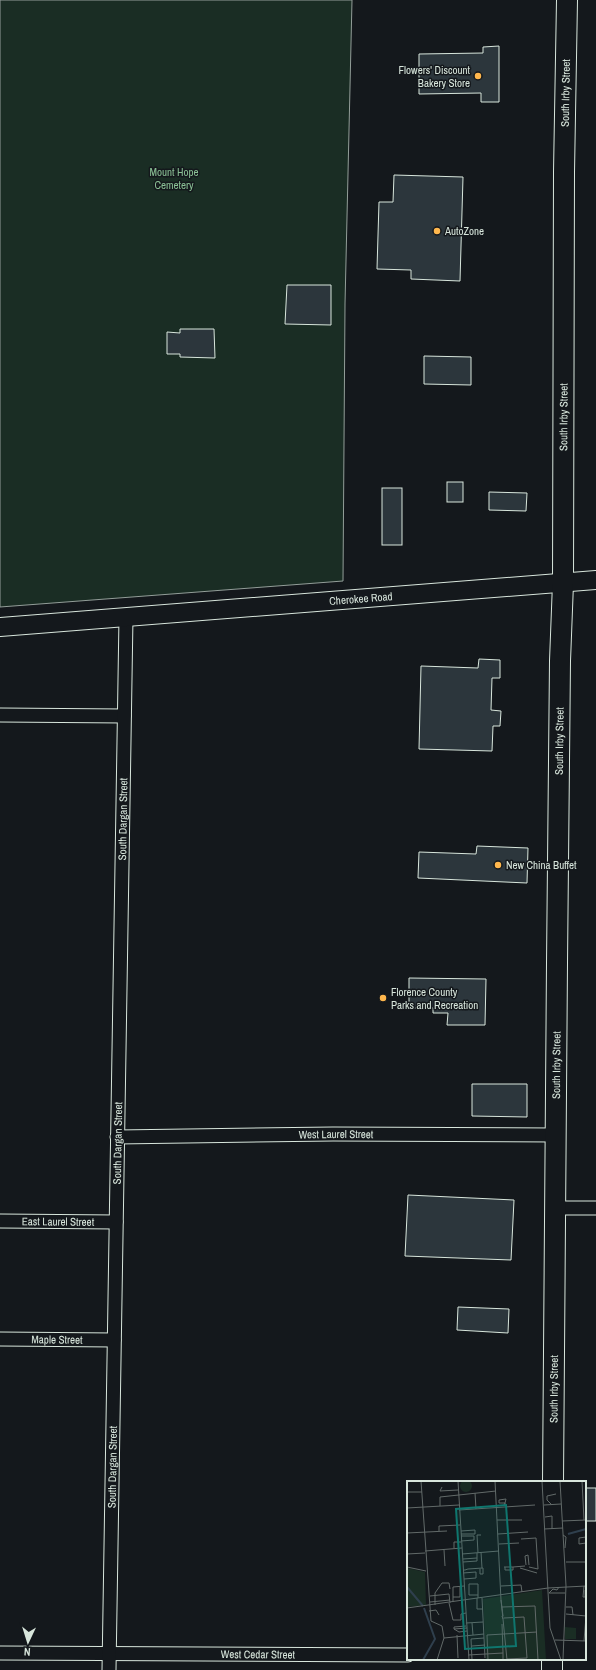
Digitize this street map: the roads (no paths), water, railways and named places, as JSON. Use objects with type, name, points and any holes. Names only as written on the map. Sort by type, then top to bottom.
[{"type":"main road","name":"South Irby Street","points":[[553,1481],[560,661],[563,583],[566,0]]},
{"type":"street","name":"Cherokee Road","points":[[0,627],[596,580]]},
{"type":"street","name":"South Dargan Street","points":[[109,1670],[126,617]]},
{"type":"street","points":[[0,715],[124,716]]},
{"type":"street","name":"West Laurel Street","points":[[117,1137],[333,1134],[555,1135]]},
{"type":"street","points":[[555,1208],[596,1208]]},
{"type":"street","name":"East Laurel Street","points":[[0,1221],[116,1222]]},
{"type":"street","name":"Maple Street","points":[[0,1339],[114,1340]]},
{"type":"street","name":"West Cedar Street","points":[[0,1653],[407,1655]]},
{"type":"place","name":"Flowers' Discount Bakery Store","points":[[478,76]]},
{"type":"place","name":"AutoZone","points":[[437,231]]},
{"type":"place","name":"New China Buffet","points":[[498,865]]},
{"type":"place","name":"Florence County Parks and Recreation","points":[[383,998]]},
{"type":"park label","name":"Mount Hope Cemetery","points":[[174,178]]}]
